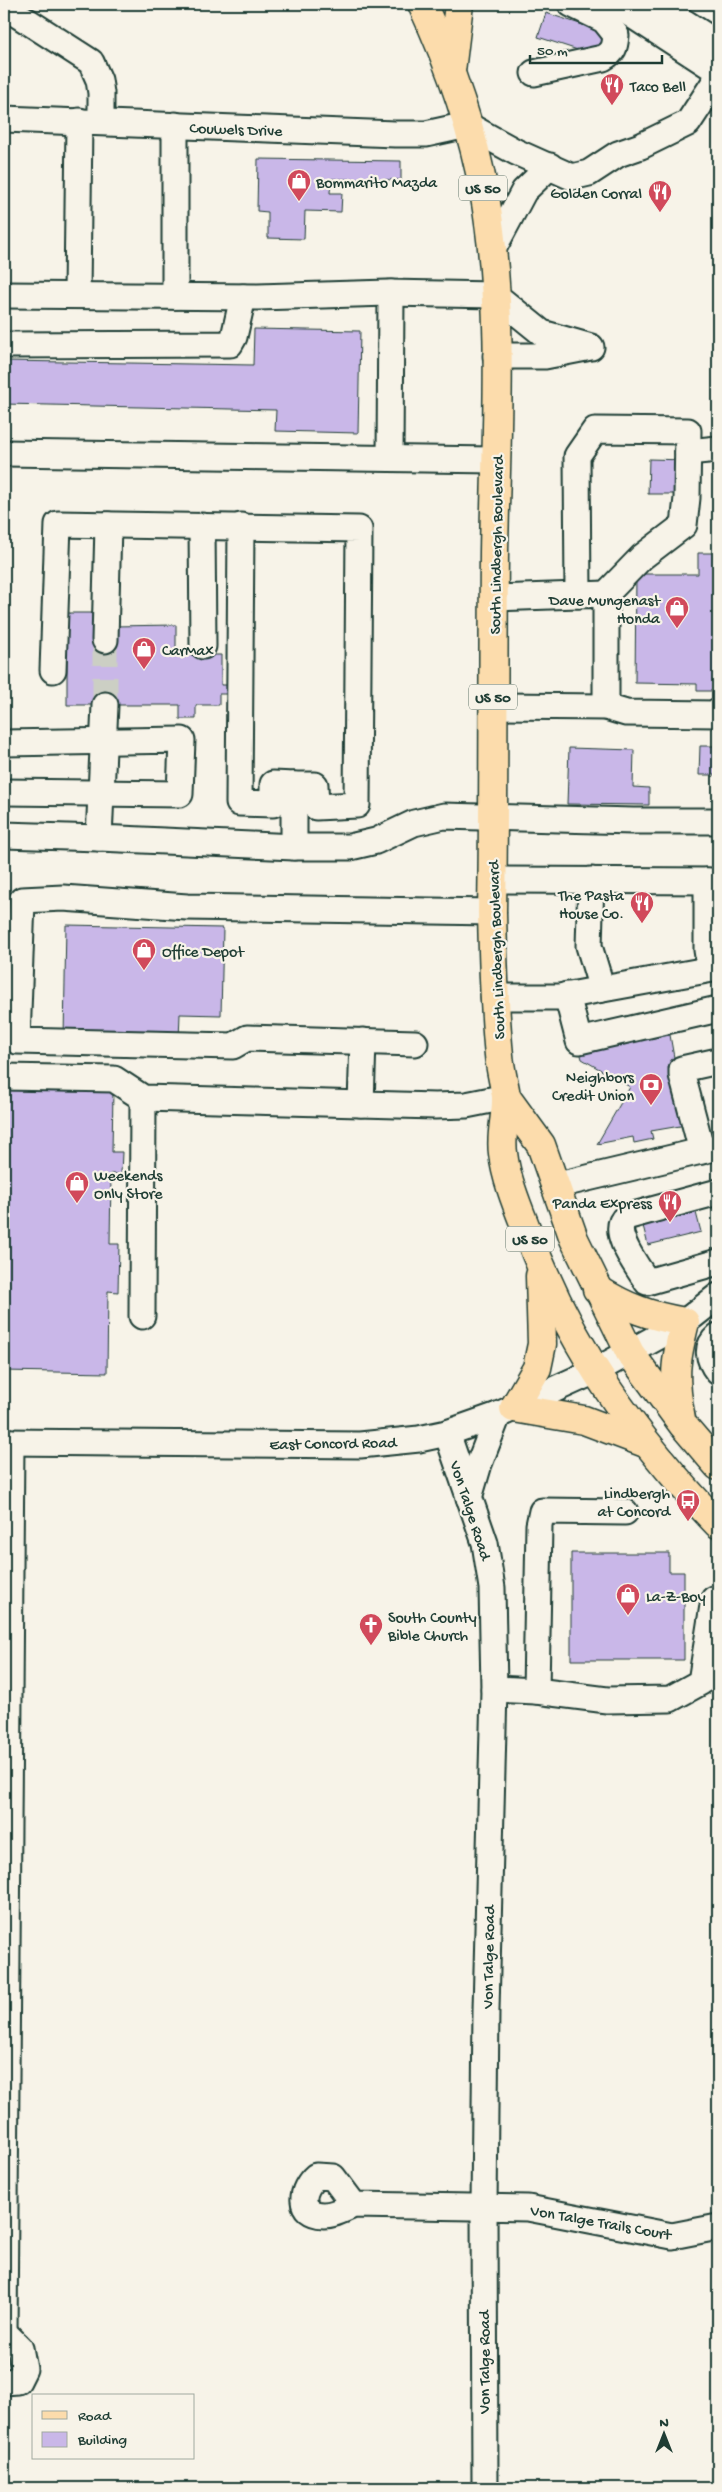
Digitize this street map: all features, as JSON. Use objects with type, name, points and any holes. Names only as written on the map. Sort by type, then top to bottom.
[{"type":"main road","name":"South Lindbergh Boulevard","points":[[422,4],[451,75],[468,125],[485,198],[492,251],[496,356],[492,912],[494,997],[499,1058],[506,1097],[502,1152],[517,1206],[540,1265],[576,1339],[595,1371],[646,1443],[678,1483],[718,1524]]},
{"type":"main road","points":[[451,75],[459,4]]},
{"type":"main road","name":"South Lindbergh Boulevard","points":[[506,1097],[541,1144],[554,1186],[574,1239],[630,1353],[683,1425],[718,1466]]},
{"type":"main road","points":[[540,1265],[542,1344],[537,1368],[506,1412],[584,1420],[646,1443]]},
{"type":"main road","points":[[597,1289],[625,1307],[654,1317],[685,1322],[676,1356],[674,1387],[683,1425]]},
{"type":"street","points":[[534,73],[603,58],[612,53],[616,46],[616,35],[604,20],[571,4]]},
{"type":"street","points":[[615,4],[718,70]]},
{"type":"street","points":[[656,4],[718,44]]},
{"type":"street","points":[[4,6],[91,62],[99,80],[101,93],[90,122],[77,296]]},
{"type":"street","points":[[468,125],[516,152],[572,177],[589,173],[618,154],[641,146],[688,123],[718,77]]},
{"type":"street","name":"Couwels Drive","points":[[4,119],[426,134],[468,125]]},
{"type":"street","points":[[175,125],[175,296]]},
{"type":"street","points":[[492,251],[524,192],[550,166]]},
{"type":"street","points":[[4,296],[243,297],[392,293],[495,296],[542,333],[591,348],[545,356],[496,356]]},
{"type":"street","points":[[390,458],[392,293]]},
{"type":"street","points":[[4,345],[230,344],[234,337],[243,297]]},
{"type":"street","points":[[494,598],[578,595],[606,594],[642,557],[684,525],[688,498],[688,431],[595,430],[577,456],[578,595]]},
{"type":"street","points":[[688,452],[718,449]]},
{"type":"street","points":[[4,453],[495,460]]},
{"type":"street","points":[[53,670],[58,524],[241,526],[359,529],[357,805],[316,807],[315,785],[274,784],[273,804],[239,803],[241,526]]},
{"type":"street","points":[[105,640],[108,525]]},
{"type":"street","points":[[202,526],[203,646]]},
{"type":"street","points":[[606,594],[606,707]]},
{"type":"street","points":[[99,838],[105,705]]},
{"type":"street","points":[[493,706],[606,707],[626,713],[718,714]]},
{"type":"street","points":[[4,743],[182,740],[180,794],[4,792]]},
{"type":"street","points":[[294,785],[294,847]]},
{"type":"street","points":[[4,835],[294,847],[350,847],[376,841],[414,823],[444,816],[632,821],[718,821]]},
{"type":"street","points":[[493,880],[713,881],[707,950],[714,969],[567,995],[494,997]]},
{"type":"street","points":[[590,880],[589,946],[602,989]]},
{"type":"street","points":[[248,1033],[233,1046],[17,1041],[22,900],[63,898],[187,907],[492,912]]},
{"type":"street","points":[[567,995],[579,1041],[718,1009]]},
{"type":"street","points":[[180,1028],[369,1042],[415,1043]]},
{"type":"street","points":[[367,1105],[369,1042]]},
{"type":"street","points":[[554,1186],[710,1149],[682,1075],[682,1069],[718,1061]]},
{"type":"street","points":[[4,1077],[114,1079],[143,1098],[367,1105],[466,1105],[506,1097]]},
{"type":"street","points":[[142,1316],[143,1098]]},
{"type":"street","points":[[718,1192],[626,1217],[620,1222],[619,1229],[622,1240],[647,1282],[718,1262]]},
{"type":"street","name":"East Concord Road","points":[[7,1442],[360,1444],[419,1439],[447,1432],[506,1412],[595,1371],[685,1322],[718,1296]]},
{"type":"street","points":[[718,1336],[711,1342],[708,1353],[712,1364],[718,1372]]},
{"type":"street","points":[[469,1498],[479,1464],[506,1412]]},
{"type":"street","name":"Von Talge Road","points":[[447,1432],[486,1543],[490,1565],[494,1689],[486,2010],[484,2207],[485,2488]]},
{"type":"street","points":[[4,2382],[18,2381],[24,2369],[20,2348],[5,2334],[7,1442]]},
{"type":"street","points":[[536,1690],[539,1525],[542,1511],[625,1512]]},
{"type":"street","points":[[494,1689],[536,1690],[607,1700],[670,1699],[701,1682],[714,1599]]},
{"type":"street","name":"Von Talge Trails Court","points":[[354,2204],[484,2207],[555,2212],[619,2227],[672,2236],[718,2227]]},
{"type":"building","points":[[546,13],[608,33],[602,50],[593,47],[590,54],[538,37]]},
{"type":"building","name":"Bommarito Mazda","points":[[258,159],[401,161],[401,180],[331,179],[330,193],[342,193],[341,212],[305,211],[304,239],[268,238],[268,212],[257,211]]},
{"type":"building","points":[[254,329],[360,331],[358,433],[275,431],[276,410],[4,404],[4,361],[253,365]]},
{"type":"building","points":[[649,459],[686,460],[685,494],[648,494]]},
{"type":"building","name":"Dave Mungenast Honda","points":[[698,553],[718,553],[718,691],[697,691],[697,684],[635,683],[636,574],[698,574]]},
{"type":"building","name":"CarMax","points":[[67,613],[92,613],[92,640],[113,640],[113,626],[176,625],[176,655],[221,655],[221,685],[234,685],[234,694],[219,694],[219,705],[196,705],[196,719],[180,719],[180,705],[67,705]]},
{"type":"building","points":[[700,746],[718,746],[718,775],[699,775]]},
{"type":"building","points":[[569,748],[634,750],[633,787],[649,788],[649,805],[567,804]]},
{"type":"building","name":"Office Depot","points":[[66,925],[223,928],[221,1015],[180,1014],[179,1039],[64,1037]]},
{"type":"building","name":"Neighbors Credit Union","points":[[670,1035],[686,1125],[651,1131],[653,1139],[634,1143],[633,1137],[597,1144],[630,1087],[582,1059],[580,1051]]},
{"type":"building","points":[[4,1089],[113,1090],[112,1152],[122,1152],[121,1174],[111,1174],[110,1244],[119,1244],[118,1292],[108,1291],[107,1373],[4,1371]]},
{"type":"building","name":"Panda Express","points":[[693,1201],[701,1232],[648,1245],[640,1214]]},
{"type":"building","name":"La-Z-Boy","points":[[571,1553],[669,1553],[669,1572],[684,1572],[684,1660],[571,1660]]},
{"type":"tunnel","points":[[105,640],[105,705]]},
{"type":"place","name":"Taco Bell","points":[[612,106]]},
{"type":"place","name":"Bommarito Mazda","points":[[299,202]]},
{"type":"place","name":"Golden Corral","points":[[660,213]]},
{"type":"place","name":"Dave Mungenast Honda","points":[[677,629]]},
{"type":"place","name":"CarMax","points":[[144,670]]},
{"type":"place","name":"The Pasta House Co.","points":[[642,924]]},
{"type":"place","name":"Office Depot","points":[[144,971]]},
{"type":"place","name":"Neighbors Credit Union","points":[[651,1106]]},
{"type":"place","name":"Weekends Only Store","points":[[77,1204]]},
{"type":"place","name":"Panda Express","points":[[670,1223]]},
{"type":"place","name":"Lindbergh at Concord","points":[[688,1522]]},
{"type":"place","name":"La-Z-Boy","points":[[628,1616]]},
{"type":"place","name":"South County Bible Church","points":[[371,1646]]}]
